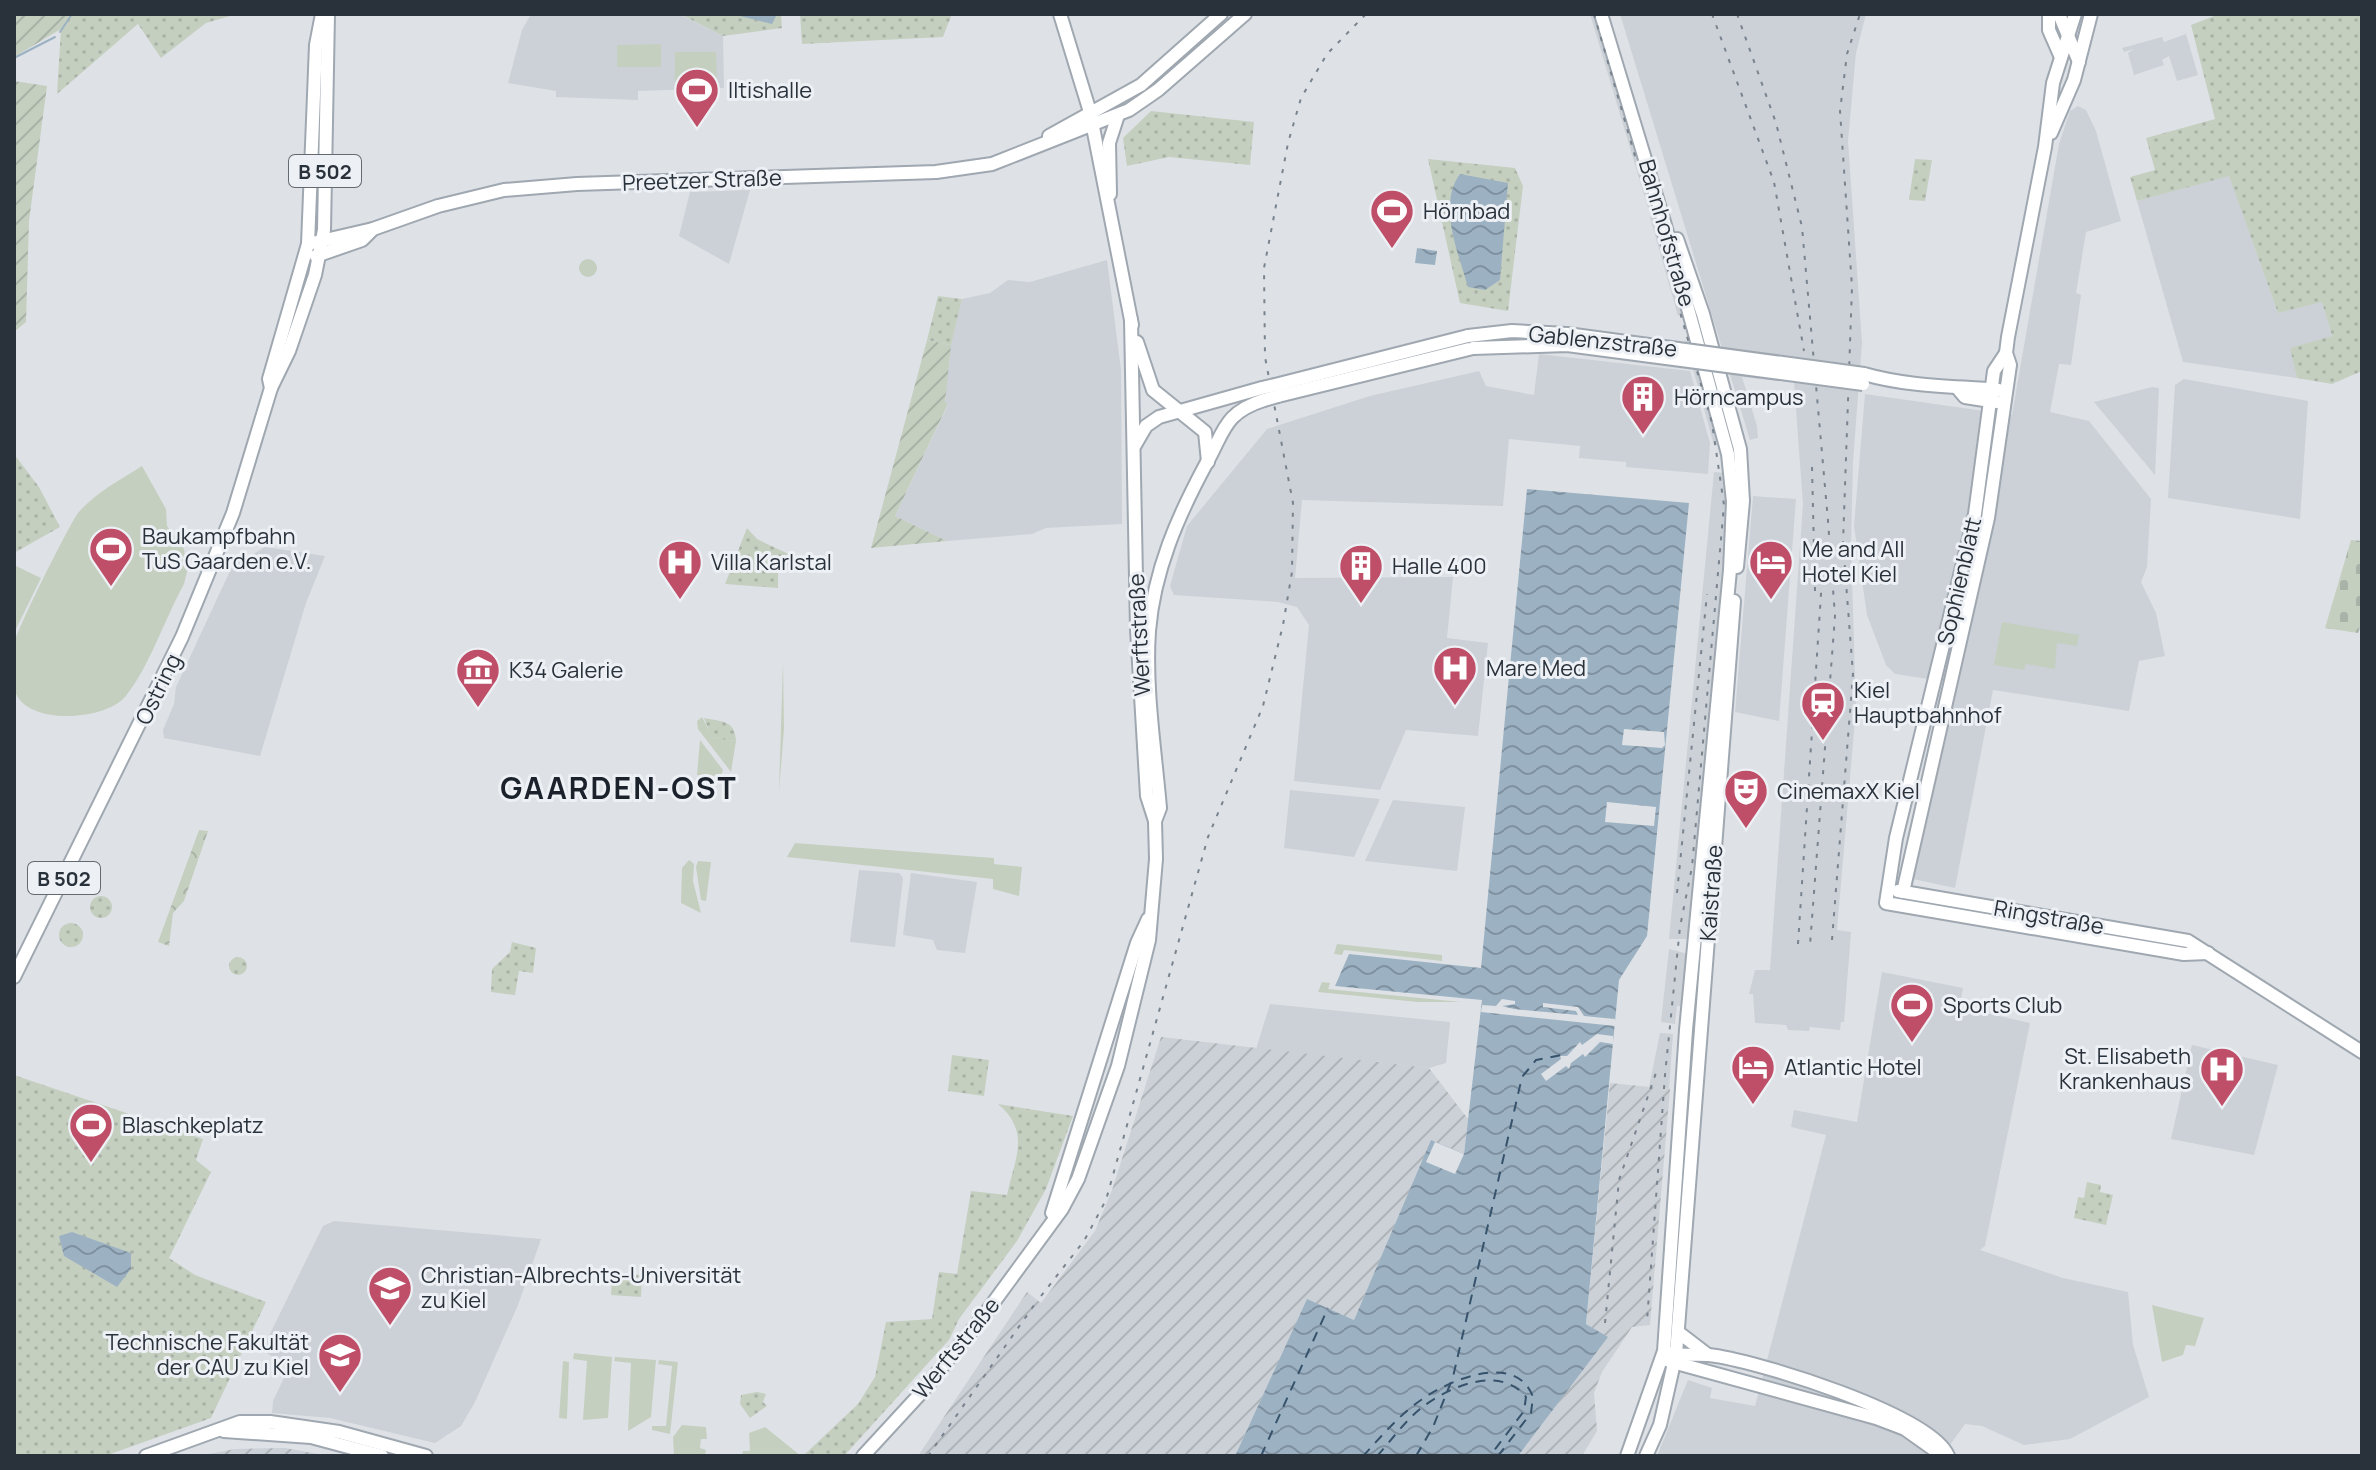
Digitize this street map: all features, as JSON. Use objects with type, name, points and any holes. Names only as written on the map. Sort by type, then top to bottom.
[{"type":"main road","name":"Ostring","points":[[271,388],[269,379],[308,244],[316,45],[322,14]]},
{"type":"main road","name":"Ostring","points":[[14,977],[182,637],[233,513],[271,388],[289,351],[323,240],[328,14]]},
{"type":"main road","points":[[1060,14],[1093,120]]},
{"type":"main road","points":[[1093,120],[1141,85],[1221,14]]},
{"type":"main road","points":[[1093,120],[1118,115],[1158,90],[1245,14]]},
{"type":"main road","name":"Bahnhofstraße","points":[[1601,14],[1663,216],[1728,454]]},
{"type":"main road","name":"Bahnhofstraße","points":[[1609,14],[1708,329]]},
{"type":"main road","points":[[2049,14],[2049,30],[2060,55]]},
{"type":"main road","points":[[2059,14],[2079,62]]},
{"type":"main road","name":"Sophienblatt","points":[[1886,903],[1896,838],[1975,514],[1996,365],[2006,353],[2060,55],[2075,14]]},
{"type":"main road","name":"Sophienblatt","points":[[2045,147],[2074,80],[2091,14]]},
{"type":"main road","name":"Werftstraße","points":[[1109,199],[1112,183],[1109,143],[1118,115]]},
{"type":"main road","name":"Preetzer Straße","points":[[308,244],[373,229],[438,206],[504,190],[577,184],[964,170],[1033,146],[1093,120]]},
{"type":"main road","name":"Werftstraße","points":[[1093,120],[1109,143]]},
{"type":"main road","name":"Werftstraße","points":[[1093,120],[1131,320],[1146,377],[1162,400],[1205,432],[1208,462]]},
{"type":"main road","name":"Preetzer Straße","points":[[305,258],[362,240],[373,229]]},
{"type":"main road","name":"Werftstraße","points":[[863,1456],[957,1349],[1062,1209],[1088,1155],[1146,954],[1156,876],[1155,821],[1147,796],[1137,629],[1131,320]]},
{"type":"main road","name":"Kaistraße","points":[[1646,1456],[1660,1425],[1678,1332],[1743,509],[1740,449],[1708,329]]},
{"type":"main road","name":"Gablenzstraße","points":[[1178,410],[1270,392],[1470,342],[1567,345],[2005,397]]},
{"type":"main road","name":"Sophienblatt","points":[[1903,892],[1988,518],[2010,365],[2006,353]]},
{"type":"main road","name":"Werftstraße","points":[[1155,821],[1160,808],[1149,629],[1162,562],[1188,496],[1231,417],[1270,392]]},
{"type":"main road","points":[[1133,448],[1146,426],[1178,410]]},
{"type":"main road","name":"Kaistraße","points":[[1627,1456],[1672,1357],[1686,1030],[1730,570],[1733,502],[1728,454]]},
{"type":"main road","name":"Ringstraße","points":[[1888,889],[2188,941],[2362,1052]]},
{"type":"main road","name":"Ringstraße","points":[[1886,903],[2184,954],[2208,953]]},
{"type":"main road","name":"Werftstraße","points":[[1043,1235],[1070,1166],[1137,943],[1151,912]]},
{"type":"main road","points":[[1678,1332],[1708,1355]]},
{"type":"main road","points":[[1672,1357],[1708,1355],[1813,1384],[1914,1422],[1944,1446],[1945,1456]]},
{"type":"main road","points":[[1672,1357],[1789,1396],[1905,1429],[1945,1456]]},
{"type":"main road","points":[[146,1456],[240,1422],[311,1426],[426,1456]]},
{"type":"main road","points":[[221,1431],[311,1437],[382,1456]]},
{"type":"shaded area","points":[[531,14],[679,14],[723,36],[724,88],[638,91],[638,100],[556,97],[556,91],[508,83],[522,30]]},
{"type":"shaded area","points":[[1590,14],[1596,14],[1653,203],[1648,208]]},
{"type":"shaded area","points":[[1620,14],[1866,14],[1856,53],[1848,141],[1862,343],[1853,462],[1851,546],[1856,708],[1837,930],[1851,932],[1844,1022],[1841,1022],[1840,1030],[1810,1027],[1809,1031],[1788,1030],[1786,1025],[1755,1023],[1753,994],[1749,994],[1755,970],[1770,970],[1803,504],[1794,382],[1742,377],[1757,426],[1758,438],[1750,440]]},
{"type":"shaded area","points":[[2186,34],[2198,75],[2177,81],[2169,56],[2162,60],[2164,65],[2134,75],[2128,53],[2134,49],[2124,52],[2122,48],[2162,37],[2164,42]]},
{"type":"shaded area","points":[[2078,106],[2086,110],[2096,131],[2121,221],[2086,232],[2076,293],[2081,295],[2071,365],[2059,364],[2050,412],[2089,421],[2151,499],[2147,567],[2141,582],[2156,613],[2165,656],[2139,661],[2129,711],[1993,690],[1955,888],[1913,879],[1955,683],[1895,674],[1886,665],[1867,615],[1854,526],[1865,394],[2012,415],[2059,144],[2070,111]]},
{"type":"shaded area","points":[[2229,175],[2278,313],[2322,301],[2332,337],[2291,348],[2297,378],[2183,362],[2137,201]]},
{"type":"shaded area","points":[[750,190],[729,264],[679,236],[690,192]]},
{"type":"shaded area","points":[[1654,215],[1684,312],[1678,316],[1650,217]]},
{"type":"shaded area","points":[[1107,260],[1121,370],[1122,524],[1046,528],[1032,534],[947,541],[895,516],[948,405],[945,402],[948,356],[962,299],[990,293],[1008,280],[1030,282]]},
{"type":"shaded area","points":[[1685,340],[1691,343],[1719,445],[1714,445]]},
{"type":"shaded area","points":[[1539,354],[1690,371],[1710,443],[1708,474],[1626,467],[1626,462],[1579,458],[1580,446],[1509,439],[1503,506],[1302,500],[1295,578],[1453,577],[1447,638],[1488,643],[1478,736],[1406,730],[1380,790],[1294,781],[1309,625],[1297,607],[1278,602],[1174,595],[1170,586],[1187,526],[1267,429],[1370,396],[1479,371],[1486,386],[1534,395]]},
{"type":"shaded area","points":[[2184,379],[2308,401],[2300,519],[2168,498],[2175,385]]},
{"type":"shaded area","points":[[2152,387],[2159,388],[2155,475],[2094,402]]},
{"type":"shaded area","points":[[1714,472],[1726,473],[1728,505],[1719,633],[1689,939],[1669,939]]},
{"type":"shaded area","points":[[1753,496],[1796,499],[1779,721],[1735,712]]},
{"type":"shaded area","points":[[265,547],[325,556],[306,603],[260,756],[164,738],[163,730],[174,704],[176,687],[237,556],[252,555]]},
{"type":"shaded area","points":[[1290,790],[1380,799],[1354,857],[1284,848]]},
{"type":"shaded area","points":[[1393,800],[1465,807],[1457,871],[1365,861]]},
{"type":"shaded area","points":[[859,870],[899,873],[903,878],[895,947],[850,942]]},
{"type":"shaded area","points":[[911,873],[977,882],[965,953],[937,950],[933,940],[903,935]]},
{"type":"shaded area","points":[[1669,949],[1688,954],[1683,1006],[1677,1006],[1675,1024],[1661,1022]]},
{"type":"shaded area","points":[[1882,972],[1963,988],[1959,1007],[2030,1023],[1985,1246],[1980,1250],[2063,1278],[2128,1292],[2133,1345],[2149,1397],[2070,1439],[2024,1445],[1982,1426],[1965,1424],[1942,1456],[1657,1456],[1688,1380],[1712,1388],[1710,1398],[1755,1406],[1826,1135],[1791,1127],[1794,1110],[1857,1122]]},
{"type":"shaded area","points":[[1270,1004],[1450,1022],[1446,1063],[1429,1068],[1256,1049]]},
{"type":"shaded area","points":[[1660,1033],[1673,1034],[1669,1089],[1649,1087]]},
{"type":"shaded area","points":[[1161,1037],[1429,1068],[1468,1119],[1464,1154],[1431,1141],[1354,1320],[1307,1300],[1235,1456],[918,1456],[1027,1292],[1041,1303],[1095,1231],[1112,1190]]},
{"type":"shaded area","name":"St. Elisabeth Krankenhaus","points":[[2192,1045],[2278,1065],[2254,1155],[2171,1139]]},
{"type":"shaded area","points":[[1610,1083],[1670,1089],[1650,1325],[1632,1327],[1602,1372],[1594,1393],[1597,1431],[1582,1456],[1518,1456],[1607,1337],[1586,1324]]},
{"type":"shaded area","name":"Christian-Albrechts-Universität zu Kiel","points":[[334,1221],[541,1239],[518,1305],[475,1402],[461,1426],[435,1443],[330,1418],[272,1413],[273,1401],[289,1367],[262,1350],[323,1226]]},
{"type":"shaded area","points":[[285,1448],[329,1456],[198,1456],[235,1449]]},
{"type":"green space","points":[[14,14],[71,14],[61,29],[14,57]]},
{"type":"green space","points":[[71,14],[237,14],[206,23],[161,58],[138,24],[57,94],[61,29]]},
{"type":"green space","points":[[680,14],[781,14],[782,28],[723,36]]},
{"type":"green space","points":[[800,14],[952,14],[943,37],[802,44]]},
{"type":"green space","points":[[2219,14],[2362,14],[2362,371],[2332,384],[2297,378],[2290,348],[2332,336],[2322,302],[2278,313],[2229,176],[2137,201],[2130,177],[2155,170],[2146,138],[2215,119],[2191,25]]},
{"type":"green space","points":[[661,44],[661,67],[617,67],[617,45]]},
{"type":"green space","points":[[675,52],[716,52],[717,82],[675,82]]},
{"type":"green space","points":[[14,81],[47,86],[29,221],[26,322],[14,332]]},
{"type":"green space","points":[[1151,111],[1254,122],[1250,165],[1169,157],[1127,166],[1123,138]]},
{"type":"green space","points":[[1428,159],[1515,168],[1523,186],[1508,311],[1460,303]]},
{"type":"green space","points":[[1915,159],[1932,160],[1925,201],[1909,200]]},
{"type":"green space","points":[[588,259],[597,268],[588,277],[579,268]]},
{"type":"green space","points":[[938,296],[962,299],[951,345],[927,340]]},
{"type":"green space","points":[[927,340],[951,345],[945,402],[948,404],[895,516],[947,541],[871,548]]},
{"type":"green space","points":[[14,454],[39,487],[60,527],[14,553]]},
{"type":"green space","name":"Baukampfbahn TuS Gaarden e.V.","points":[[142,466],[166,509],[167,526],[184,549],[187,572],[184,584],[149,657],[125,697],[114,705],[82,715],[46,714],[31,709],[20,700],[13,677],[14,644],[24,620],[78,513],[100,493]]},
{"type":"green space","points":[[747,528],[757,539],[797,558],[796,561],[815,563],[807,571],[778,569],[778,588],[725,584]]},
{"type":"green space","points":[[2351,540],[2362,541],[2362,622],[2358,633],[2325,628]]},
{"type":"green space","points":[[14,565],[41,578],[16,629],[14,628]]},
{"type":"green space","points":[[2002,622],[2079,635],[2077,646],[2057,643],[2055,669],[2026,664],[2024,670],[1994,665]]},
{"type":"green space","points":[[783,661],[784,729],[779,791]]},
{"type":"green space","points":[[702,717],[713,738],[736,741],[731,772],[698,729],[697,721]]},
{"type":"green space","points":[[704,718],[722,721],[730,726],[736,741],[712,738]]},
{"type":"green space","points":[[700,740],[723,770],[721,776],[697,775]]},
{"type":"green space","points":[[199,830],[208,831],[184,901],[173,913],[169,946],[158,942]]},
{"type":"green space","points":[[795,843],[994,858],[994,864],[1022,867],[1019,896],[993,889],[993,879],[787,857]]},
{"type":"green space","points":[[689,860],[694,864],[693,881],[701,913],[681,903],[682,868]]},
{"type":"green space","points":[[698,861],[711,862],[706,901],[701,900],[696,867]]},
{"type":"green space","points":[[101,896],[109,899],[112,907],[109,915],[101,918],[93,915],[90,907],[93,899]]},
{"type":"green space","points":[[71,923],[82,930],[83,935],[76,946],[71,947],[60,940],[59,935],[66,924]]},
{"type":"green space","points":[[512,942],[536,948],[533,973],[519,971],[515,995],[491,992],[492,969],[510,952]]},
{"type":"green space","points":[[1337,944],[1442,955],[1442,961],[1344,950],[1342,955],[1334,954]]},
{"type":"green space","points":[[234,957],[242,957],[247,966],[245,973],[234,975],[229,970],[229,962]]},
{"type":"green space","points":[[1322,982],[1330,983],[1328,989],[1461,1002],[1418,1002],[1318,992]]},
{"type":"green space","points":[[952,1055],[989,1060],[984,1096],[948,1091]]},
{"type":"green space","points":[[14,1075],[203,1139],[196,1160],[211,1172],[169,1258],[195,1275],[266,1302],[211,1418],[105,1456],[14,1456]]},
{"type":"green space","points":[[998,1104],[1073,1116],[1046,1189],[1017,1241],[959,1319],[949,1340],[844,1456],[803,1456],[858,1404],[875,1377],[886,1322],[932,1319],[939,1272],[957,1274],[971,1191],[1007,1195],[1018,1146],[1017,1135],[1008,1114]]},
{"type":"green space","points":[[2087,1182],[2101,1185],[2100,1192],[2113,1195],[2106,1225],[2074,1218],[2078,1197],[2084,1198]]},
{"type":"green space","points":[[612,1274],[642,1275],[641,1297],[611,1295]]},
{"type":"green space","points":[[2152,1305],[2204,1318],[2195,1346],[2186,1345],[2183,1355],[2162,1362]]},
{"type":"green space","points":[[574,1353],[612,1357],[608,1418],[583,1420],[587,1361],[573,1359]]},
{"type":"green space","points":[[615,1357],[656,1360],[651,1417],[628,1431],[631,1363],[614,1361]]},
{"type":"green space","points":[[659,1360],[678,1362],[670,1434],[652,1430],[652,1426],[666,1426],[672,1366],[658,1364]]},
{"type":"green space","points":[[563,1361],[569,1362],[567,1419],[559,1418]]},
{"type":"green space","points":[[766,1394],[763,1402],[767,1406],[750,1418],[740,1404],[741,1395]]},
{"type":"green space","points":[[682,1425],[706,1427],[707,1439],[701,1439],[700,1448],[706,1450],[705,1456],[674,1456],[673,1437]]},
{"type":"green space","points":[[765,1427],[801,1456],[742,1456],[743,1451],[750,1451],[749,1433]]},
{"type":"water","points":[[732,14],[777,14],[772,24]]},
{"type":"water","points":[[1460,174],[1508,183],[1500,280],[1485,290],[1468,287],[1455,245],[1450,200]]},
{"type":"water","points":[[1417,248],[1437,251],[1435,265],[1415,263]]},
{"type":"water","points":[[1527,489],[1689,503],[1647,936],[1619,980],[1586,1324],[1608,1337],[1518,1456],[1235,1456],[1307,1299],[1354,1320],[1431,1140],[1464,1154],[1482,1000],[1335,986],[1349,954],[1481,968]]},
{"type":"water","points":[[72,1232],[131,1253],[131,1269],[117,1287],[64,1256],[59,1236]]},
{"type":"pier","points":[[1624,729],[1664,732],[1665,745],[1662,748],[1622,745]]},
{"type":"pier","points":[[1607,802],[1656,807],[1654,826],[1605,822]]},
{"type":"pier","points":[[1502,999],[1515,1001],[1515,1004],[1502,1006],[1514,1009],[1578,1015],[1576,1011],[1543,1007],[1543,1003],[1578,1007],[1584,1016],[1615,1019],[1615,1026],[1481,1012],[1482,1005],[1496,1006]]},
{"type":"pier","points":[[1597,1034],[1613,1036],[1613,1044],[1600,1042],[1585,1057],[1583,1054],[1571,1063],[1569,1069],[1566,1066],[1546,1081],[1541,1074],[1561,1059],[1560,1056],[1567,1056],[1580,1042],[1582,1045]]},
{"type":"pier","points":[[1435,1142],[1464,1154],[1455,1174],[1426,1162]]},
{"type":"waterway","points":[[60,32],[72,14]]},
{"type":"waterway","points":[[14,58],[55,37]]},
{"type":"ferry route","points":[[1416,1456],[1433,1427],[1453,1377],[1522,1077],[1536,1060],[1562,1055]]},
{"type":"ferry route","points":[[1261,1456],[1328,1308]]},
{"type":"ferry route","points":[[1363,1456],[1405,1412],[1433,1392],[1464,1378],[1497,1372],[1512,1375],[1524,1383],[1533,1397],[1531,1413],[1498,1456]]},
{"type":"ferry route","points":[[1377,1456],[1408,1420],[1431,1401],[1459,1387],[1488,1380],[1515,1387],[1526,1397],[1524,1411],[1490,1456]]},
{"type":"railway","points":[[1041,1296],[1084,1241],[1106,1200],[1208,837],[1263,706],[1283,625],[1292,572],[1293,503],[1265,357],[1264,268],[1288,143],[1301,98],[1327,54],[1366,14]]},
{"type":"railway","points":[[1594,14],[1712,423],[1724,505],[1692,867],[1680,927],[1665,1075],[1647,1321]]},
{"type":"railway","points":[[1712,14],[1774,182],[1804,351]]},
{"type":"railway","points":[[1737,14],[1776,123],[1802,227],[1828,521],[1835,616],[1810,945]]},
{"type":"railway","points":[[1832,940],[1853,674],[1843,543],[1852,287],[1840,111],[1847,54],[1860,14]]},
{"type":"railway","points":[[1812,467],[1815,591]]},
{"type":"railway","points":[[1798,944],[1822,579]]},
{"type":"railway","points":[[1677,893],[1707,594]]},
{"type":"railway","points":[[1605,1323],[1619,1180],[1658,1067]]},
{"type":"railway","points":[[928,1456],[1037,1301]]},
{"type":"place","name":"Iltishalle","points":[[697,129]]},
{"type":"place","name":"Hörnbad","points":[[1392,250]]},
{"type":"place","name":"Hörncampus","points":[[1643,436]]},
{"type":"place","name":"Baukampfbahn TuS Gaarden e.V.","points":[[111,588]]},
{"type":"place","name":"Villa Karlstal","points":[[680,601]]},
{"type":"place","name":"Me and All Hotel Kiel","points":[[1771,601]]},
{"type":"place","name":"Halle 400","points":[[1361,605]]},
{"type":"place","name":"Mare Med","points":[[1455,707]]},
{"type":"place","name":"K34 Galerie","points":[[478,709]]},
{"type":"place","name":"Kiel Hauptbahnhof","points":[[1823,742]]},
{"type":"place","name":"CinemaxX Kiel","points":[[1746,830]]},
{"type":"place","name":"Sports Club","points":[[1912,1044]]},
{"type":"place","name":"Atlantic Hotel","points":[[1753,1106]]},
{"type":"place","name":"St. Elisabeth Krankenhaus","points":[[2222,1108]]},
{"type":"place","name":"Blaschkeplatz","points":[[91,1164]]},
{"type":"place","name":"Christian-Albrechts-Universität zu Kiel","points":[[390,1327]]},
{"type":"place","name":"Technische Fakultät der CAU zu Kiel","points":[[340,1394]]},
{"type":"district","name":"GAARDEN-OST","points":[[619,787]]}]
